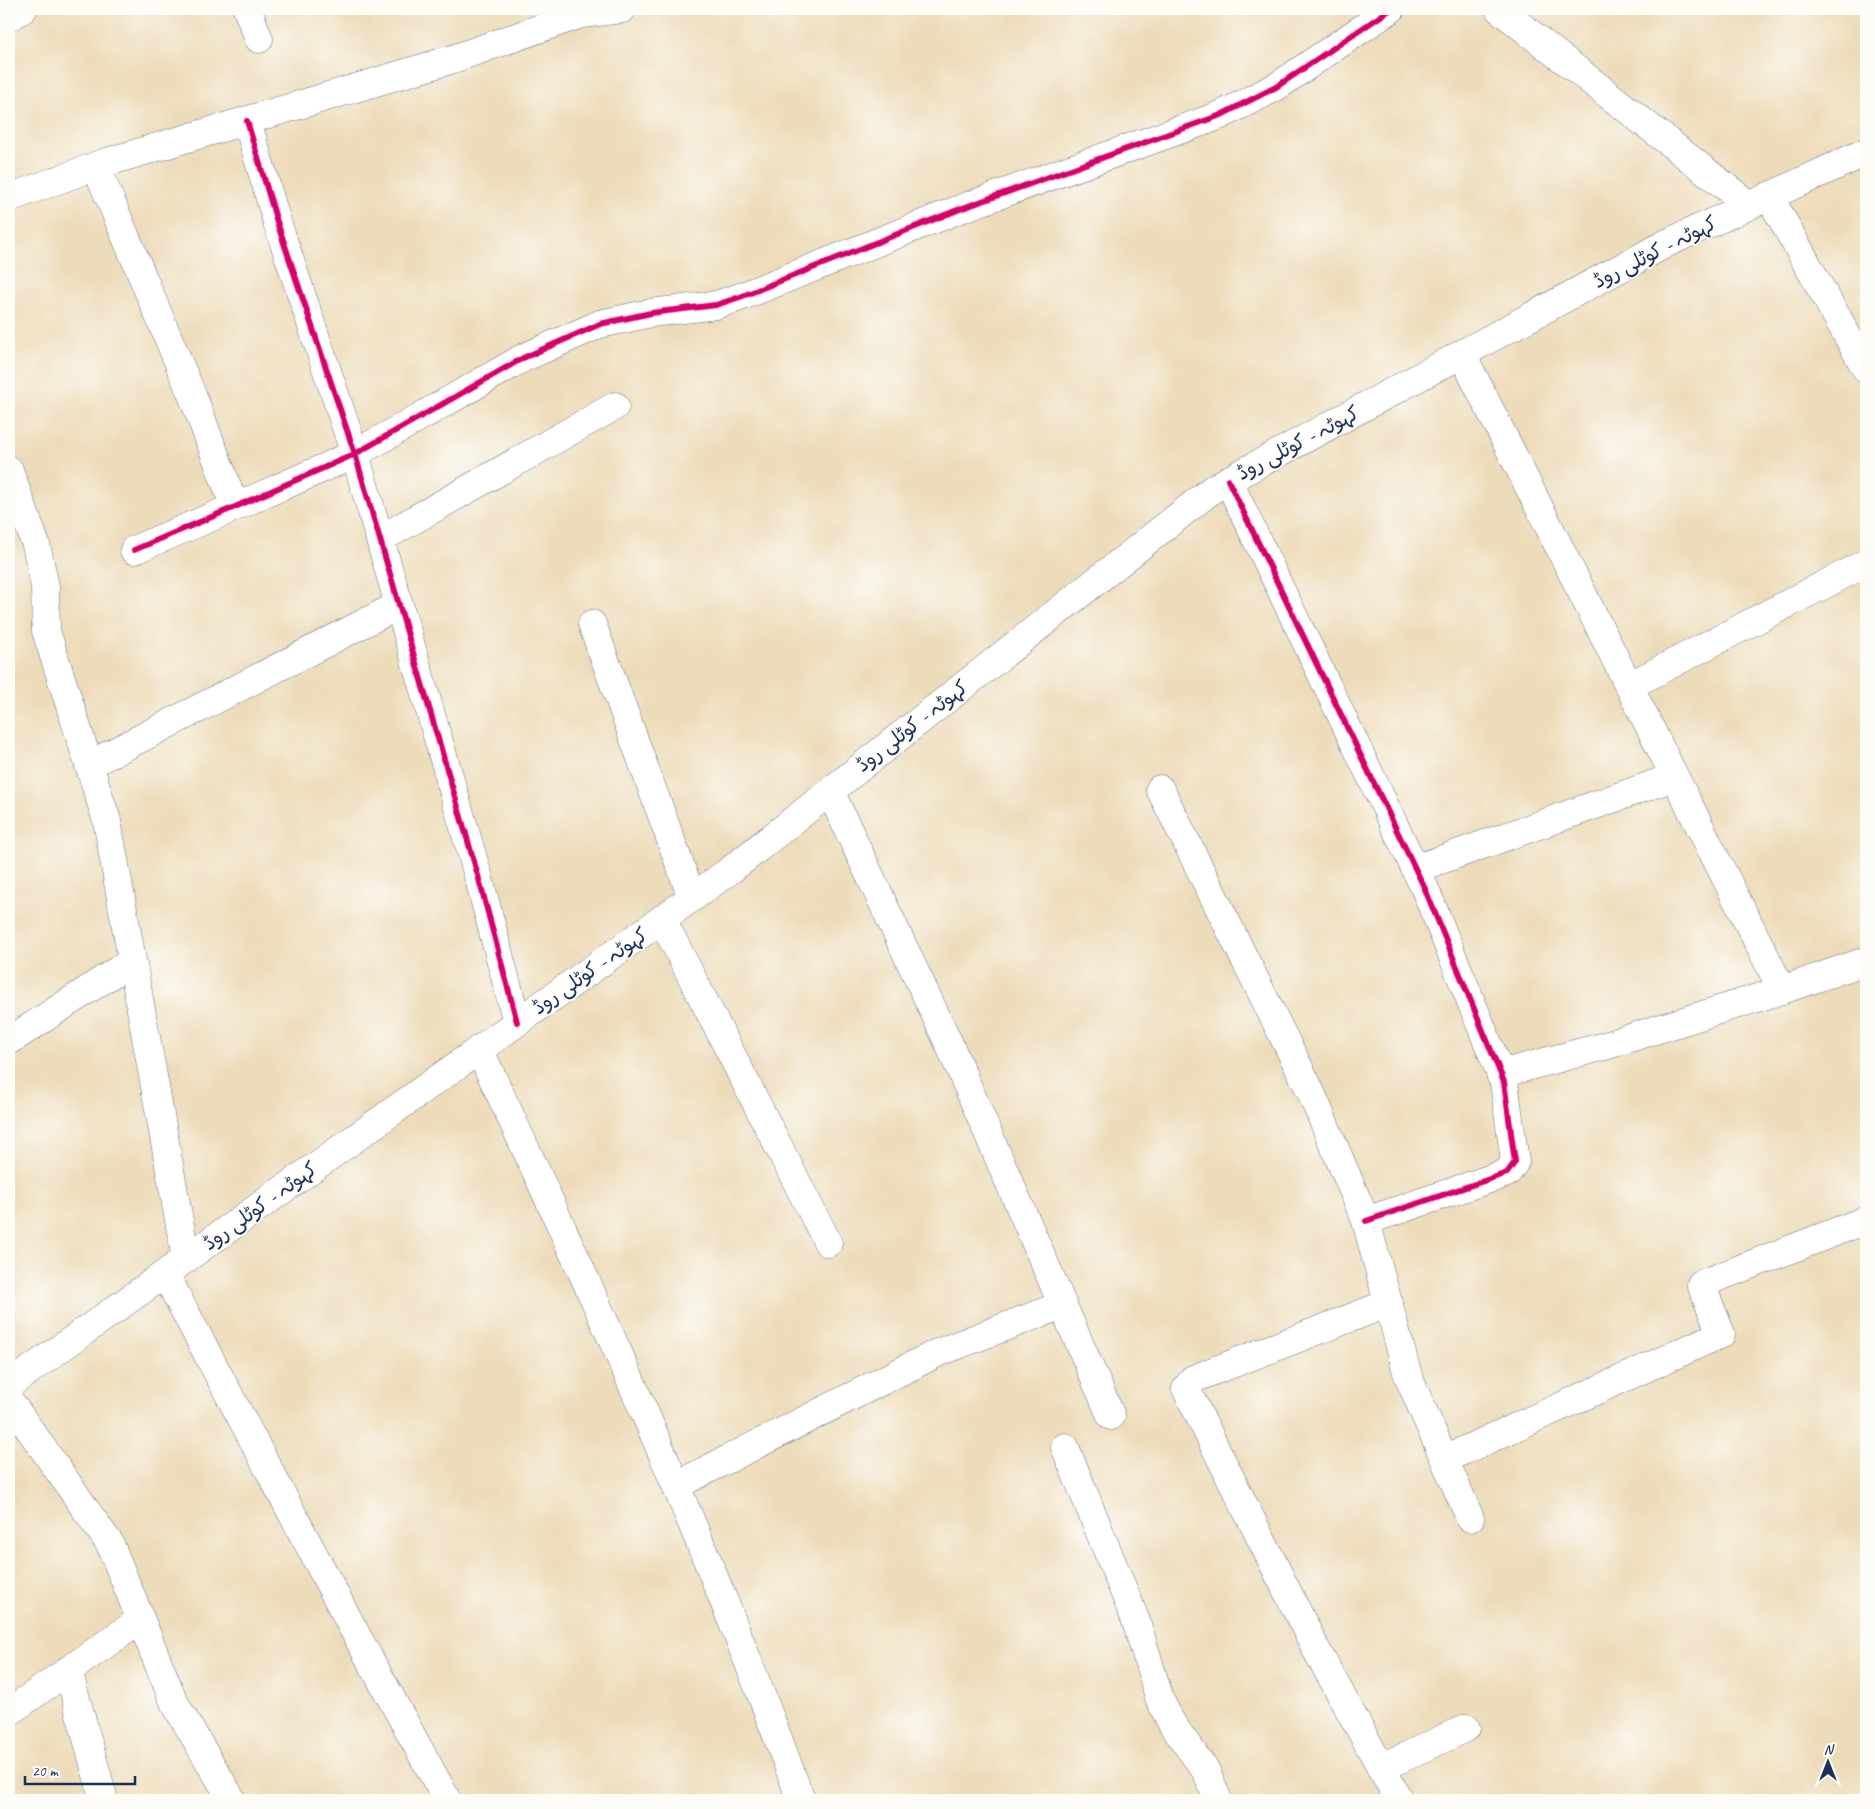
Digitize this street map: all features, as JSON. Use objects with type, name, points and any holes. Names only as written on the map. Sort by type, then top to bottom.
[{"type":"street","points":[[9,17],[24,9]]},
{"type":"street","points":[[248,9],[259,39]]},
{"type":"street","points":[[9,198],[96,166],[453,59],[580,11],[622,9]]},
{"type":"street","points":[[134,550],[355,454],[524,358],[600,324],[651,313],[716,305],[740,297],[960,208],[1221,115],[1276,86],[1391,9]]},
{"type":"street","points":[[1499,9],[1759,201],[1866,369]]},
{"type":"street","points":[[247,120],[277,222],[355,454],[479,878],[517,1022]]},
{"type":"street","name":"کہوٹہ - کوٹلی روڈ","points":[[9,1385],[728,872],[1214,488],[1667,243],[1866,152]]},
{"type":"street","points":[[96,166],[193,397],[236,507]]},
{"type":"street","points":[[1462,354],[1782,990]]},
{"type":"street","points":[[380,539],[615,406]]},
{"type":"street","points":[[9,470],[36,545],[45,586],[46,631],[108,821],[132,961],[175,1267],[357,1636],[447,1800]]},
{"type":"street","points":[[1228,480],[1415,869],[1504,1082],[1516,1162],[1507,1173],[1366,1221]]},
{"type":"street","points":[[1629,686],[1866,563]]},
{"type":"street","points":[[89,765],[399,606]]},
{"type":"street","points":[[592,624],[692,898]]},
{"type":"street","points":[[1415,869],[1674,777]]},
{"type":"street","points":[[1160,789],[1310,1090],[1366,1221],[1408,1376],[1470,1518]]},
{"type":"street","points":[[830,791],[950,1046],[1111,1416]]},
{"type":"street","points":[[662,919],[828,1243]]},
{"type":"street","points":[[9,1041],[132,961]]},
{"type":"street","points":[[1500,1074],[1608,1046],[1866,961]]},
{"type":"street","points":[[479,1049],[557,1214],[677,1485],[767,1706],[802,1800]]},
{"type":"street","points":[[1445,1459],[1721,1334],[1701,1284],[1866,1220]]},
{"type":"street","points":[[1389,1303],[1193,1379],[1186,1389],[1317,1650],[1399,1800]]},
{"type":"street","points":[[677,1485],[937,1352],[1062,1305]]},
{"type":"street","points":[[9,1400],[110,1544],[174,1702],[232,1800]]},
{"type":"street","points":[[1065,1447],[1136,1621],[1160,1700],[1172,1724],[1206,1771],[1218,1800]]},
{"type":"street","points":[[9,1712],[140,1620]]},
{"type":"street","points":[[68,1670],[104,1800]]},
{"type":"street","points":[[1381,1768],[1466,1728]]},
{"type":"cycle path","points":[[134,550],[355,454],[523,358],[600,324],[651,313],[716,305],[740,297],[960,209],[1221,115],[1276,87],[1391,9]]},
{"type":"cycle path","points":[[247,121],[277,222],[355,454],[479,879],[517,1022]]},
{"type":"cycle path","points":[[1228,480],[1425,889],[1504,1082],[1515,1162],[1507,1173],[1366,1221]]}]
